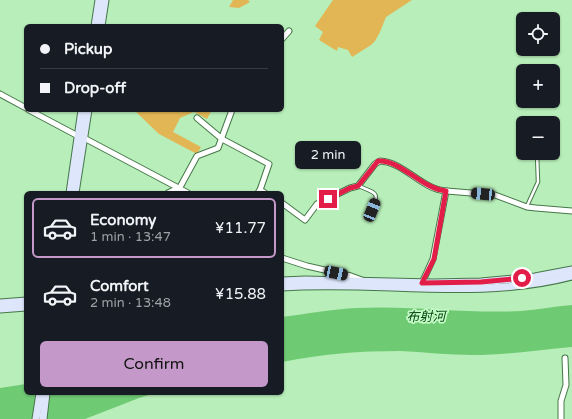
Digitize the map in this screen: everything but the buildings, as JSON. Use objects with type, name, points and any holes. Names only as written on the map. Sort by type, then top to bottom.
[{"type":"main road","points":[[95,24],[99,0]]},
{"type":"main road","points":[[101,24],[105,0]]},
{"type":"main road","points":[[76,191],[82,112]]},
{"type":"main road","points":[[70,191],[87,112]]},
{"type":"main road","points":[[284,282],[305,280],[422,283],[509,280],[547,276],[572,270]]},
{"type":"main road","points":[[284,287],[306,286],[433,289],[475,288],[536,283],[572,276]]},
{"type":"main road","points":[[0,303],[24,301]]},
{"type":"main road","points":[[0,309],[24,307]]},
{"type":"main road","points":[[36,419],[40,395]]},
{"type":"main road","points":[[43,419],[46,395]]},
{"type":"street","points":[[284,37],[289,31]]},
{"type":"street","points":[[0,94],[24,107]]},
{"type":"street","points":[[33,112],[184,191]]},
{"type":"street","points":[[172,191],[178,188],[198,156],[215,150],[220,144],[231,112]]},
{"type":"street","points":[[197,118],[222,139],[269,164],[261,191]]},
{"type":"street","points":[[284,204],[305,220],[317,204],[350,188],[358,186],[375,164],[378,161],[382,161],[394,165],[432,188],[446,191],[495,195],[527,207],[572,211]]},
{"type":"street","points":[[422,283],[434,259],[446,191]]},
{"type":"street","points":[[284,259],[307,266],[351,276],[363,281]]},
{"type":"street","points":[[562,419],[561,401],[566,385],[565,358]]},
{"type":"lane","points":[[527,207],[538,182],[537,160]]},
{"type":"lane","points":[[358,186],[374,193],[377,196],[372,210]]},
{"type":"shaded area","points":[[233,0],[248,0],[250,2],[239,8],[229,7]]},
{"type":"shaded area","points":[[333,0],[412,0],[386,17],[375,41],[352,57],[348,50],[338,47],[337,51],[319,40],[323,32],[315,26]]},
{"type":"shaded area","points":[[136,112],[194,112],[180,118],[173,132],[201,147],[197,154],[159,134]]},
{"type":"shaded area","points":[[194,112],[211,112],[207,119]]},
{"type":"water","name":"布射河","points":[[572,305],[572,347],[485,355],[454,355],[400,351],[370,352],[326,355],[284,362],[284,317],[329,310],[378,307],[500,312]]},
{"type":"water","points":[[24,384],[24,395],[149,395],[85,419],[0,419],[0,388]]},
{"type":"route","points":[[328,199],[350,188],[358,186],[378,161],[394,165],[432,188],[446,191],[434,259],[422,283],[481,282],[522,278]]}]
